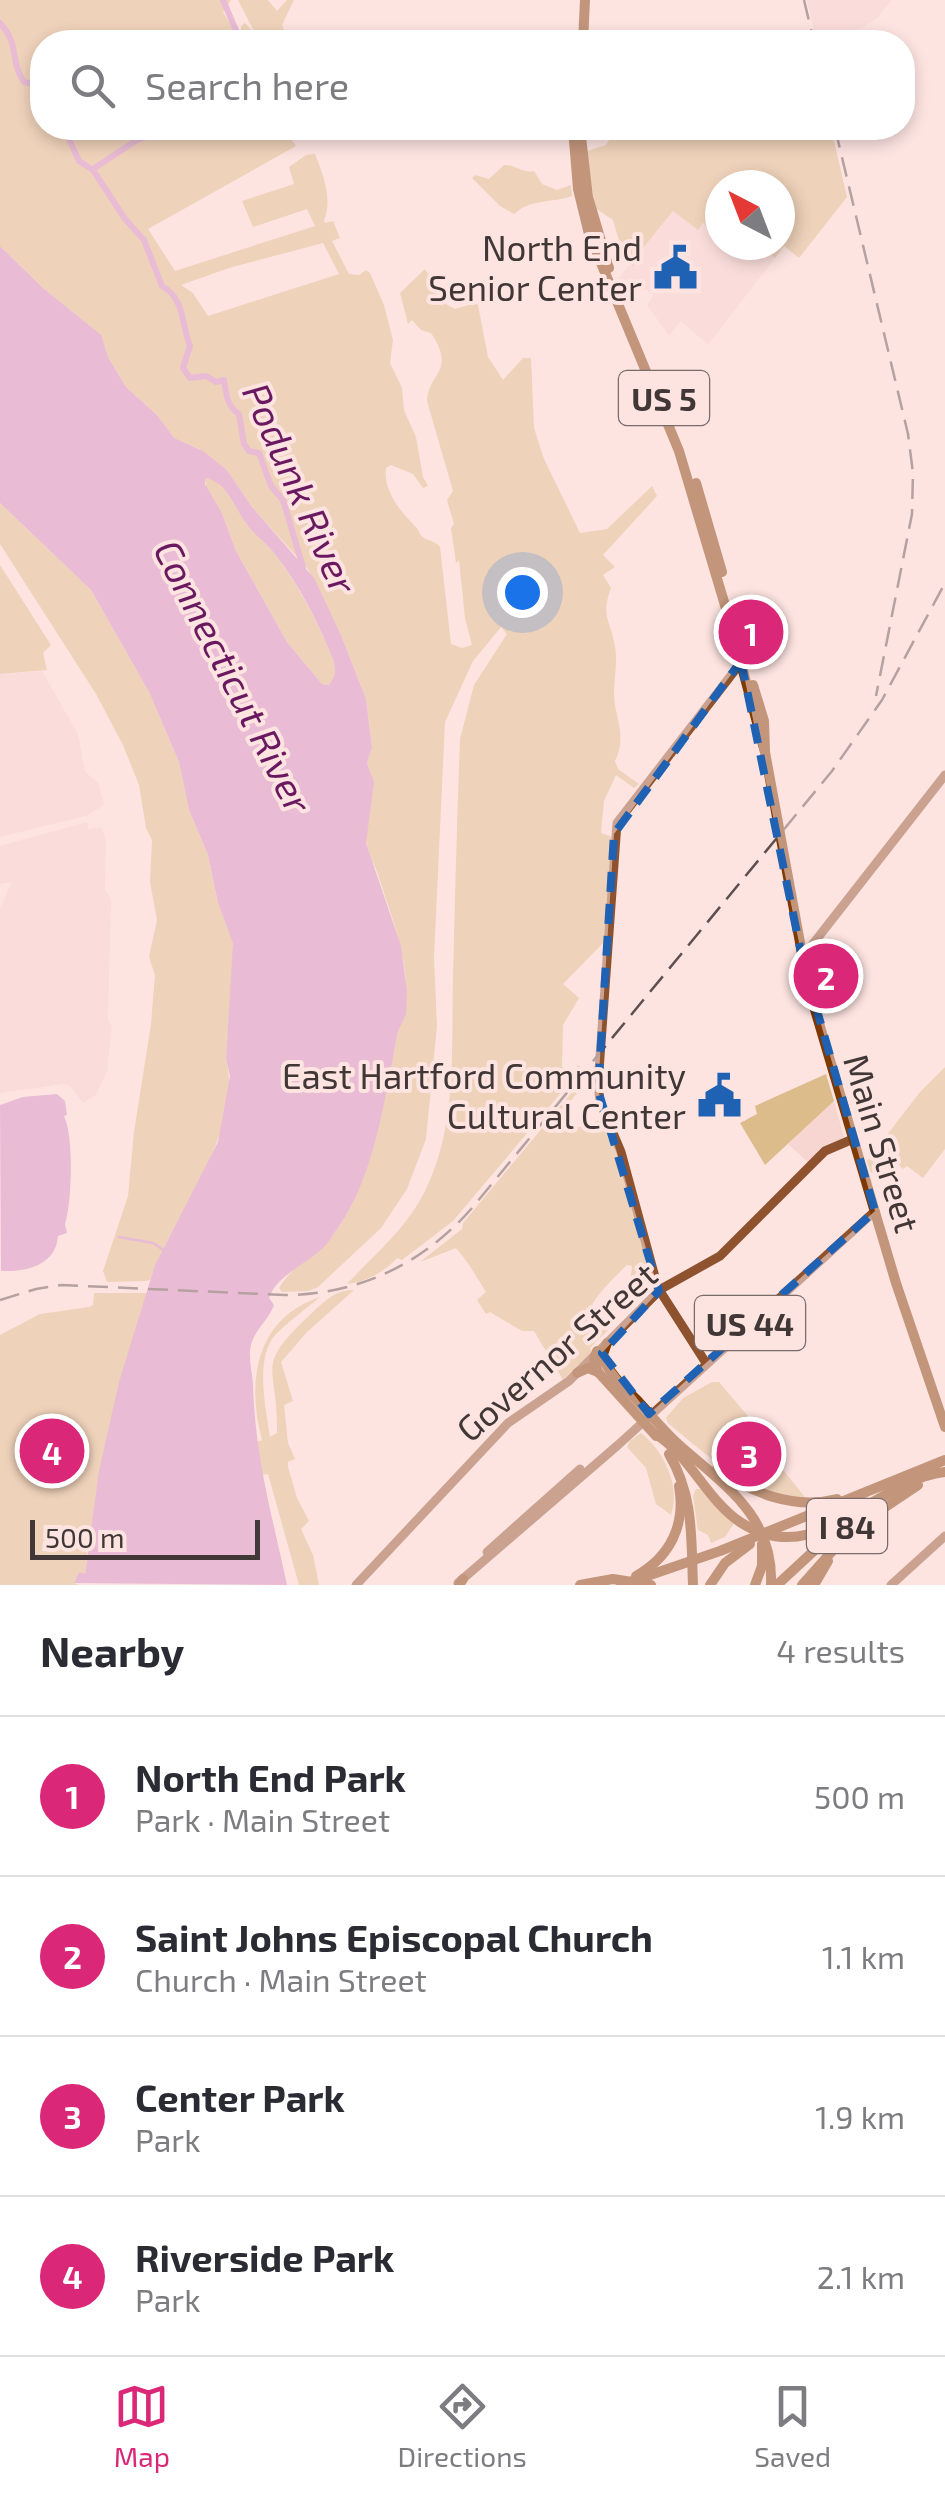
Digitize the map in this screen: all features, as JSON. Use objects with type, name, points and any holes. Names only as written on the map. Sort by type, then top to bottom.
[{"type":"highway","points":[[580,30],[582,0]]},
{"type":"highway","name":"Main Street","points":[[576,140],[580,200],[599,261],[657,390]]},
{"type":"highway","name":"Main Street","points":[[577,140],[600,244],[702,499],[765,752],[802,958],[853,1139],[945,1426]]},
{"type":"highway","points":[[580,1369],[588,1368],[599,1357]]},
{"type":"highway","points":[[599,1357],[682,1447],[730,1488],[762,1533],[775,1582]]},
{"type":"highway","points":[[599,1357],[611,1373]]},
{"type":"highway","points":[[599,1357],[658,1439],[687,1494],[697,1555],[692,1581]]},
{"type":"highway","points":[[658,1439],[743,1524],[774,1535],[805,1536],[828,1529],[900,1487],[945,1472]]},
{"type":"highway","points":[[620,1585],[654,1564],[668,1549],[678,1528],[680,1487],[658,1439]]},
{"type":"highway","points":[[682,1447],[734,1480],[774,1498],[815,1503],[853,1498]]},
{"type":"highway","name":"I 84","points":[[620,1585],[945,1460]]},
{"type":"highway","name":"I 84","points":[[775,1582],[847,1526],[945,1472]]},
{"type":"highway","points":[[802,1585],[829,1551],[865,1519],[926,1480]]},
{"type":"highway","points":[[814,1585],[837,1548],[865,1519]]},
{"type":"highway","points":[[710,1585],[729,1559],[762,1533]]},
{"type":"highway","points":[[755,1585],[762,1568],[762,1533]]},
{"type":"highway","points":[[580,1585],[621,1579],[652,1585],[697,1555]]},
{"type":"main road","points":[[706,1364],[659,1291],[621,1152],[598,1094],[614,834],[623,812],[743,658]]},
{"type":"main road","points":[[802,958],[945,775]]},
{"type":"main road","name":"Governor Street","points":[[356,1585],[508,1423],[599,1357],[659,1291],[720,1256],[825,1151],[853,1139]]},
{"type":"main road","name":"US 44","points":[[457,1584],[875,1211]]},
{"type":"main road","points":[[891,1585],[945,1536]]},
{"type":"highlighted area","points":[[741,661],[803,962],[875,1211],[649,1414],[602,1353],[659,1291],[598,1090],[614,834]]},
{"type":"shaded area","points":[[0,0],[231,0],[223,12],[234,30],[30,30],[30,140],[292,140],[296,146],[148,229],[175,271],[315,226],[307,209],[253,227],[242,201],[294,184],[289,167],[306,155],[315,154],[327,195],[324,220],[333,221],[340,238],[332,241],[349,274],[359,275],[366,270],[370,273],[384,305],[393,340],[390,363],[402,388],[404,410],[416,437],[428,486],[423,488],[413,474],[391,465],[386,468],[387,485],[398,507],[422,536],[440,547],[451,644],[462,648],[472,645],[447,500],[453,491],[427,401],[441,356],[431,333],[421,330],[412,320],[408,324],[400,293],[425,269],[439,292],[431,302],[440,301],[455,309],[478,305],[488,357],[503,380],[523,358],[531,358],[534,428],[544,459],[580,533],[607,529],[652,486],[657,496],[603,555],[615,567],[603,575],[611,588],[606,612],[616,653],[614,693],[620,742],[615,761],[618,769],[639,784],[634,788],[616,775],[604,801],[601,833],[612,837],[605,941],[563,984],[579,998],[563,1025],[562,1067],[574,1071],[578,1065],[582,1068],[453,1221],[402,1260],[397,1258],[361,1281],[347,1284],[417,1205],[436,1166],[443,1140],[452,1058],[460,739],[474,685],[507,634],[501,627],[473,661],[445,722],[434,958],[437,1026],[426,1139],[407,1189],[381,1228],[318,1287],[282,1292],[279,1288],[286,1279],[334,1233],[354,1200],[378,1129],[404,1012],[402,954],[366,840],[372,791],[367,763],[372,746],[366,699],[341,635],[308,569],[252,507],[227,470],[199,449],[173,438],[157,415],[126,387],[100,335],[0,246]],"holes":[[[323,243],[339,274],[208,316],[193,293],[181,285]]]},
{"type":"shaded area","points":[[238,0],[268,0],[277,11],[287,0],[294,0],[282,25],[284,30],[253,30]]},
{"type":"shaded area","points":[[807,0],[892,0],[876,19],[857,30],[814,30]]},
{"type":"shaded area","points":[[609,140],[834,140],[847,197],[799,258],[795,255],[795,170],[705,170],[705,225],[698,230],[673,211],[633,266],[620,244],[613,220],[595,208],[587,151],[606,145]]},
{"type":"shaded area","points":[[504,165],[534,171],[542,184],[557,190],[571,185],[572,196],[534,204],[514,214],[500,206],[472,178],[475,175],[489,179]]},
{"type":"shaded area","points":[[673,211],[705,225],[705,260],[773,260],[708,345],[681,321],[669,336],[647,305],[653,296],[646,289],[642,291],[639,284],[623,290],[618,279]]},
{"type":"shaded area","points":[[206,478],[225,490],[300,591],[334,662],[335,674],[329,685],[322,684],[287,642],[236,551],[221,511],[206,486]]},
{"type":"shaded area","points":[[0,503],[91,590],[149,692],[179,762],[189,810],[208,855],[218,903],[234,943],[225,1115],[204,1172],[150,1280],[146,1281],[107,1282],[103,1271],[128,1196],[151,1024],[155,975],[149,957],[157,920],[150,882],[152,840],[146,828],[139,785],[123,745],[96,694],[0,544]]},
{"type":"shaded area","points":[[0,565],[51,645],[43,653],[47,670],[0,674]]},
{"type":"shaded area","points":[[42,671],[78,734],[85,772],[98,782],[104,805],[86,816],[0,837],[0,674]]},
{"type":"shaded area","points":[[87,822],[88,829],[101,827],[106,840],[105,889],[111,899],[108,1020],[112,1026],[107,1071],[96,1095],[83,1103],[70,1086],[63,1084],[0,1093],[0,908],[12,882],[0,884],[0,846]]},
{"type":"shaded area","points":[[596,1063],[595,1084],[584,1083],[558,1119],[576,1128],[603,1119],[619,1154],[644,1247],[646,1268],[642,1286],[647,1296],[643,1299],[631,1276],[632,1266],[627,1265],[596,1298],[588,1313],[587,1321],[593,1326],[610,1317],[615,1323],[563,1380],[534,1331],[522,1331],[490,1312],[486,1314],[477,1300],[486,1292],[456,1248],[420,1262],[462,1229],[578,1085],[589,1078]]},
{"type":"shaded area","points":[[945,1067],[945,1149],[923,1178],[895,1161],[871,1173],[867,1161],[920,1092]]},
{"type":"shaded area","points":[[826,1074],[834,1101],[765,1165],[740,1123],[757,1114],[755,1106]]},
{"type":"shaded area","points":[[834,1101],[844,1137],[809,1163],[788,1144]]},
{"type":"shaded area","points":[[354,1290],[307,1332],[281,1362],[293,1401],[284,1405],[288,1443],[295,1459],[288,1462],[288,1467],[309,1521],[301,1529],[313,1555],[319,1585],[299,1585],[268,1474],[261,1475],[256,1442],[262,1440],[256,1374],[269,1336],[282,1320],[320,1297],[269,1344],[263,1384],[270,1437],[277,1433],[272,1367],[275,1356],[322,1304],[337,1294]]},
{"type":"shaded area","points":[[94,1293],[148,1293],[88,1546],[85,1575],[79,1572],[74,1583],[78,1585],[0,1585],[0,1335],[40,1314],[89,1307],[93,1305]]},
{"type":"shaded area","points":[[719,1382],[764,1435],[766,1449],[805,1497],[785,1495],[748,1482],[668,1423],[666,1418],[683,1398]]},
{"type":"shaded area","points":[[641,1433],[657,1449],[668,1470],[674,1493],[671,1515],[656,1504],[646,1468],[627,1447]]},
{"type":"shaded area","points":[[696,1489],[701,1489],[735,1522],[725,1537],[711,1543],[708,1535],[698,1530],[693,1496]]},
{"type":"water","name":"Connecticut River","points":[[0,246],[43,288],[101,335],[108,357],[126,387],[157,415],[174,438],[203,451],[227,470],[252,507],[314,578],[366,699],[372,747],[367,763],[374,782],[366,843],[401,946],[406,1014],[398,1031],[362,1183],[324,1247],[273,1290],[269,1298],[274,1305],[251,1345],[257,1437],[287,1585],[74,1583],[79,1572],[85,1574],[99,1471],[119,1382],[155,1265],[218,1142],[230,1076],[226,1059],[233,943],[218,903],[208,855],[189,810],[179,762],[149,692],[91,590],[0,503]],"holes":[[[206,478],[225,490],[300,591],[334,662],[335,674],[329,685],[322,684],[287,642],[236,551],[221,511],[205,484]]]},
{"type":"water","points":[[57,1094],[65,1101],[71,1153],[67,1233],[58,1236],[52,1254],[38,1265],[1,1271],[0,1105],[23,1097]]},
{"type":"waterway","name":"Podunk River","points":[[223,0],[236,30]]},
{"type":"waterway","name":"Podunk River","points":[[0,23],[10,38],[17,68],[24,82],[30,83]]},
{"type":"waterway","name":"Podunk River","points":[[69,140],[79,161],[93,170],[144,240],[162,286],[179,305],[190,346],[183,368],[190,378],[224,380],[226,395],[239,414],[244,444],[249,451],[259,453],[271,486],[283,500],[303,567]]},
{"type":"waterway","name":"Podunk River","points":[[93,169],[137,140]]},
{"type":"waterway","points":[[119,1237],[153,1243],[165,1251]]},
{"type":"railway","points":[[804,0],[811,30]]},
{"type":"railway","points":[[838,140],[908,434],[913,473],[912,514],[876,696]]},
{"type":"railway","points":[[0,1300],[61,1285],[311,1294],[363,1282],[432,1245],[472,1208],[832,771],[882,700],[945,583]]},
{"type":"place","name":"North End Senior Center","points":[[675,267]]},
{"type":"place","name":"North End Park","points":[[751,632]]},
{"type":"place","name":"Saint Johns Episcopal Church","points":[[826,976]]},
{"type":"place","name":"East Hartford Community Cultural Center","points":[[719,1095]]},
{"type":"place","name":"Riverside Park","points":[[52,1451]]},
{"type":"place","name":"Center Park","points":[[749,1454]]}]
